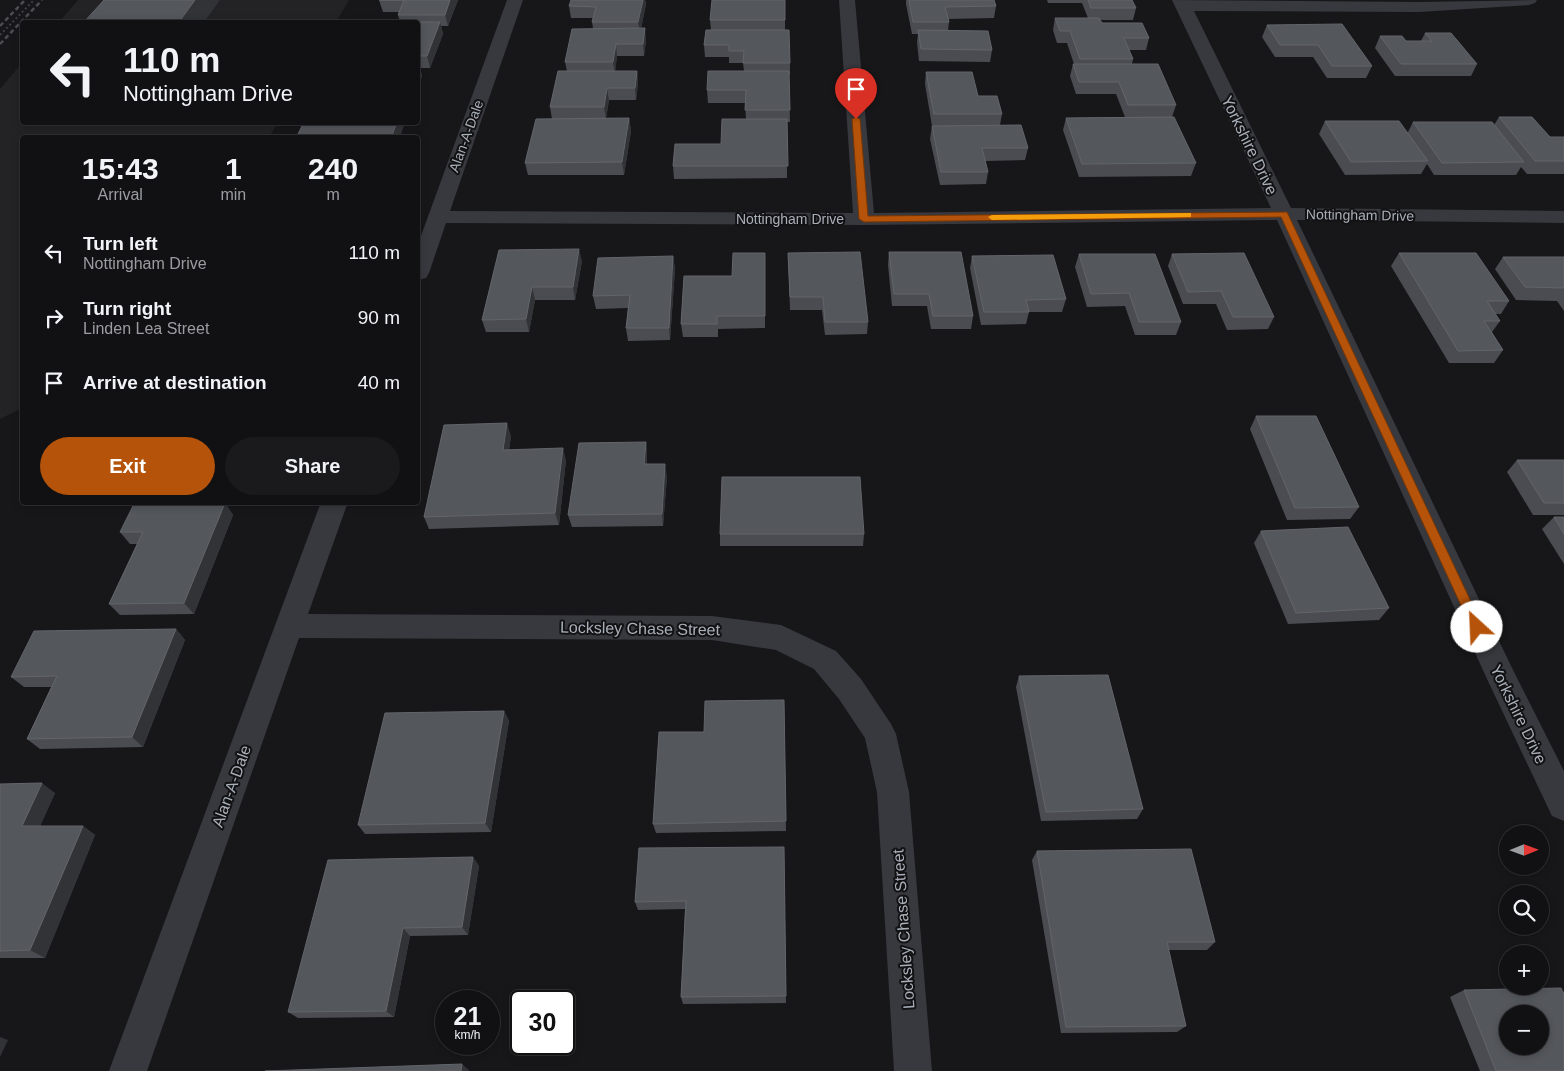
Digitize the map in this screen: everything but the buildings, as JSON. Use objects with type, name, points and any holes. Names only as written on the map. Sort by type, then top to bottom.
[{"type":"street","name":"Alan-A-Dale","points":[[420,267],[436,217],[515,0]]},
{"type":"street","points":[[846,0],[864,219]]},
{"type":"street","points":[[1182,3],[1419,7],[1529,0]]},
{"type":"street","name":"Yorkshire Drive","points":[[1182,3],[1284,214],[1502,679],[1564,805]]},
{"type":"street","name":"Nottingham Drive","points":[[436,217],[864,219],[1284,214],[1564,217]]},
{"type":"street","name":"Alan-A-Dale","points":[[128,1071],[288,626],[334,505]]},
{"type":"street","name":"Locksley Chase Street","points":[[288,626],[712,628],[781,638],[826,660],[850,689],[880,734],[893,792],[913,1071]]},
{"type":"path","points":[[0,35],[34,0]]},
{"type":"shaded area","points":[[78,0],[349,0],[337,20],[61,20]]},
{"type":"shaded area","points":[[20,65],[20,125],[277,125],[270,135],[20,135],[20,409],[0,419],[0,89]]},
{"type":"railway","points":[[0,26],[25,0]]},
{"type":"railway","points":[[23,20],[42,0]]},
{"type":"railway","points":[[0,44],[20,23]]},
{"type":"slow traffic","points":[[992,217],[1188,215]]},
{"type":"route","points":[[856,119],[864,219],[1284,214],[1477,627]]}]
